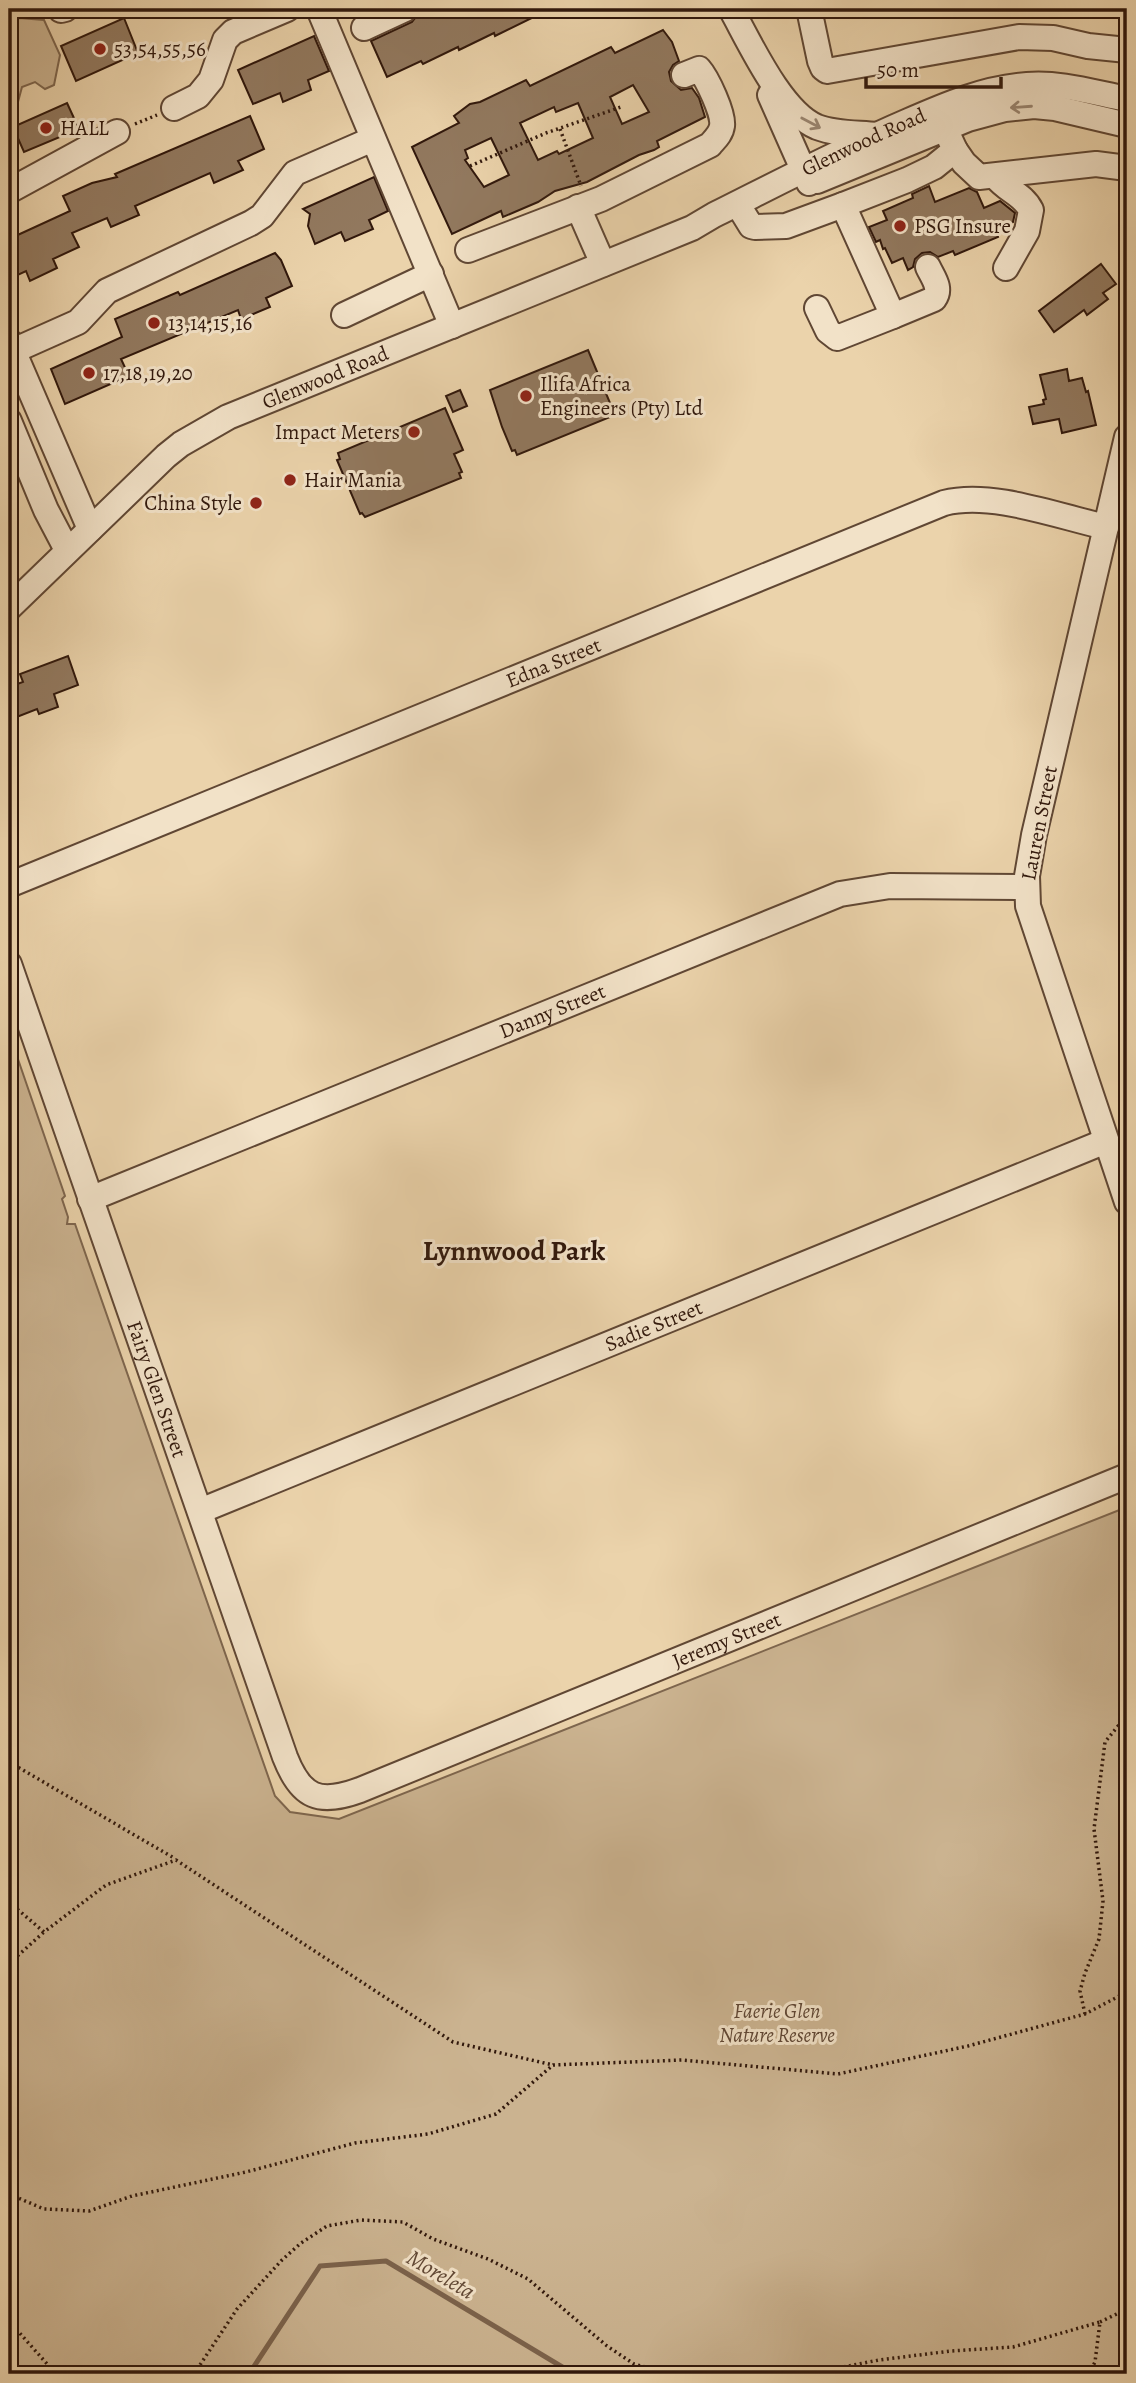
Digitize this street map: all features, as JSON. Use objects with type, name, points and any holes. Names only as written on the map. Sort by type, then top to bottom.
[{"type":"street","points":[[174,108],[198,96],[211,80],[225,40],[233,32],[287,9]]},
{"type":"street","points":[[319,9],[452,326]]},
{"type":"street","points":[[364,27],[405,9]]},
{"type":"street","points":[[730,9],[779,92],[799,116],[816,126],[834,131],[877,135]]},
{"type":"street","points":[[730,9],[800,180],[809,218]]},
{"type":"street","points":[[809,9],[820,61],[827,71],[1019,37],[1053,38],[1088,46],[1127,50]]},
{"type":"street","points":[[468,250],[587,204],[710,145],[723,124],[704,74],[699,69],[684,75]]},
{"type":"street","name":"Glenwood Road","points":[[9,608],[166,456],[206,429],[240,412],[692,228],[710,225],[743,213],[877,135],[945,129],[978,94],[1031,84],[1127,99]]},
{"type":"street","name":"Glenwood Road","points":[[692,228],[703,220],[800,180],[986,113],[1034,106],[1077,112],[1127,125]]},
{"type":"street","points":[[945,129],[964,163],[979,177],[1097,164],[1127,168]]},
{"type":"street","points":[[743,213],[751,226],[786,226],[907,180],[934,167],[945,129]]},
{"type":"street","points":[[9,191],[117,132]]},
{"type":"street","points":[[90,529],[11,346],[78,322],[107,291],[262,216],[295,173],[373,139]]},
{"type":"street","points":[[996,177],[1003,186],[1023,197],[1031,210],[1027,231],[1006,268]]},
{"type":"street","points":[[587,204],[610,261]]},
{"type":"street","points":[[843,205],[894,316]]},
{"type":"street","points":[[817,308],[828,331],[837,338],[929,301],[938,293],[939,288],[928,267]]},
{"type":"street","points":[[344,315],[431,274]]},
{"type":"street","points":[[9,421],[46,510],[67,550]]},
{"type":"street","name":"Lauren Street","points":[[1127,437],[1032,845],[1026,887],[1036,934],[1127,1202]]},
{"type":"street","name":"Edna Street","points":[[9,885],[944,503],[989,499],[1105,527]]},
{"type":"street","name":"Danny Street","points":[[90,1199],[840,894],[890,886],[1026,887]]},
{"type":"street","name":"Fairy Glen Street","points":[[9,964],[290,1771],[302,1789],[323,1798]]},
{"type":"street","name":"Sadie Street","points":[[200,1511],[1106,1141]]},
{"type":"street","name":"Jeremy Street","points":[[323,1798],[336,1798],[360,1790],[1127,1476]]},
{"type":"path","points":[[9,14],[63,9]]},
{"type":"path","points":[[470,166],[560,128],[621,107]]},
{"type":"path","points":[[117,132],[174,108]]},
{"type":"path","points":[[560,128],[587,204]]},
{"type":"path","points":[[1085,2014],[1080,1992],[1099,1939],[1103,1901],[1094,1829],[1105,1742],[1118,1726],[1127,1721]]},
{"type":"path","points":[[9,1762],[176,1860],[453,2042],[553,2065],[682,2060],[838,2074],[968,2046],[1085,2014],[1127,1992]]},
{"type":"path","points":[[9,1981],[13,1960],[44,1932],[106,1885],[176,1860]]},
{"type":"path","points":[[9,1902],[44,1932]]},
{"type":"path","points":[[9,2194],[44,2209],[89,2211],[132,2196],[246,2172],[355,2143],[428,2134],[496,2114],[553,2065]]},
{"type":"path","points":[[194,2374],[206,2360],[223,2328],[243,2301],[301,2243],[327,2226],[361,2220],[383,2220],[403,2222],[433,2239],[488,2259],[528,2279],[607,2346],[634,2364],[664,2372],[709,2374]]},
{"type":"path","points":[[766,2374],[828,2370],[951,2351],[1013,2347],[1100,2322],[1127,2309]]},
{"type":"path","points":[[9,2321],[56,2374]]},
{"type":"path","points":[[1089,2374],[1094,2362],[1100,2322]]},
{"type":"green space","points":[[19,18],[44,20],[60,55],[54,85],[45,89],[35,82],[22,87],[18,102],[9,101],[9,23]]},
{"type":"green space","name":"Faerie Glen Nature Reserve","points":[[9,1033],[65,1196],[62,1199],[68,1217],[67,1224],[75,1224],[275,1796],[290,1812],[339,1819],[1127,1507],[1127,2374],[9,2374]]},
{"type":"building","points":[[422,9],[469,9],[472,14],[483,9],[550,9],[495,36],[494,33],[459,50],[458,47],[387,77],[371,41],[412,22]]},
{"type":"building","name":"53,54,55,56","points":[[124,18],[138,53],[76,81],[61,46]]},
{"type":"building","points":[[663,30],[672,42],[679,61],[669,72],[671,81],[681,90],[692,88],[699,98],[705,117],[657,141],[659,147],[654,150],[587,182],[555,191],[538,202],[503,217],[501,211],[452,234],[412,147],[459,123],[454,116],[470,104],[480,102],[526,80],[530,86],[611,47],[615,53]],"holes":[[[633,85],[649,112],[622,124],[610,97]],[[578,103],[593,138],[559,154],[557,151],[538,160],[520,123],[554,107],[556,112]],[[491,138],[509,175],[484,187],[465,160],[468,158],[465,150]]]},
{"type":"building","points":[[314,36],[329,71],[308,80],[311,90],[283,102],[280,93],[253,104],[238,70]]},
{"type":"building","name":"HALL","points":[[67,103],[79,129],[24,152],[13,127]]},
{"type":"building","points":[[250,116],[264,149],[238,161],[243,170],[214,183],[210,173],[135,206],[139,215],[111,227],[107,218],[72,233],[79,247],[53,259],[57,268],[30,281],[26,271],[9,279],[9,239],[70,211],[63,196],[92,183],[117,177],[115,174]]},
{"type":"building","points":[[374,177],[388,211],[369,220],[373,229],[345,241],[341,232],[315,244],[308,226],[310,214],[303,209]]},
{"type":"building","points":[[929,186],[935,202],[969,188],[977,192],[984,208],[1000,201],[1015,213],[1013,222],[996,230],[998,237],[955,255],[953,251],[938,257],[930,252],[922,253],[908,270],[903,258],[892,263],[880,240],[876,242],[869,227],[887,220],[883,211],[913,198],[912,194]]},
{"type":"building","points":[[275,253],[281,260],[292,286],[266,298],[270,307],[241,319],[238,310],[121,359],[129,376],[65,404],[51,369],[122,337],[115,319],[178,292],[180,295]]},
{"type":"building","points":[[1101,264],[1116,284],[1103,293],[1108,299],[1087,315],[1084,310],[1054,332],[1039,311]]},
{"type":"building","points":[[588,350],[615,415],[517,455],[515,450],[512,451],[502,427],[490,390]]},
{"type":"building","points":[[1067,369],[1069,381],[1082,378],[1096,425],[1062,433],[1059,419],[1033,424],[1029,407],[1044,404],[1043,400],[1046,399],[1040,375]]},
{"type":"building","points":[[460,390],[467,406],[453,412],[446,396]]},
{"type":"building","points":[[445,408],[463,450],[454,454],[462,472],[459,473],[461,478],[365,517],[360,514],[337,460],[340,459],[338,453]]},
{"type":"building","points":[[68,656],[78,685],[54,694],[58,707],[39,714],[37,709],[9,720],[9,687],[23,682],[20,674]]},
{"type":"waterway","name":"Moreleta","points":[[249,2374],[320,2266],[386,2261],[574,2374]]},
{"type":"place","name":"53,54,55,56","points":[[100,49]]},
{"type":"place","name":"HALL","points":[[46,128]]},
{"type":"place","name":"PSG Insure","points":[[900,226]]},
{"type":"place","name":"13,14,15,16","points":[[154,323]]},
{"type":"place","name":"17,18,19,20","points":[[89,373]]},
{"type":"place","name":"Ilifa Africa Engineers (Pty) Ltd","points":[[526,396]]},
{"type":"place","name":"Impact Meters","points":[[414,432]]},
{"type":"place","name":"Hair Mania","points":[[290,480]]},
{"type":"place","name":"China Style","points":[[256,503]]},
{"type":"district","name":"Lynnwood Park","points":[[514,1250]]}]
